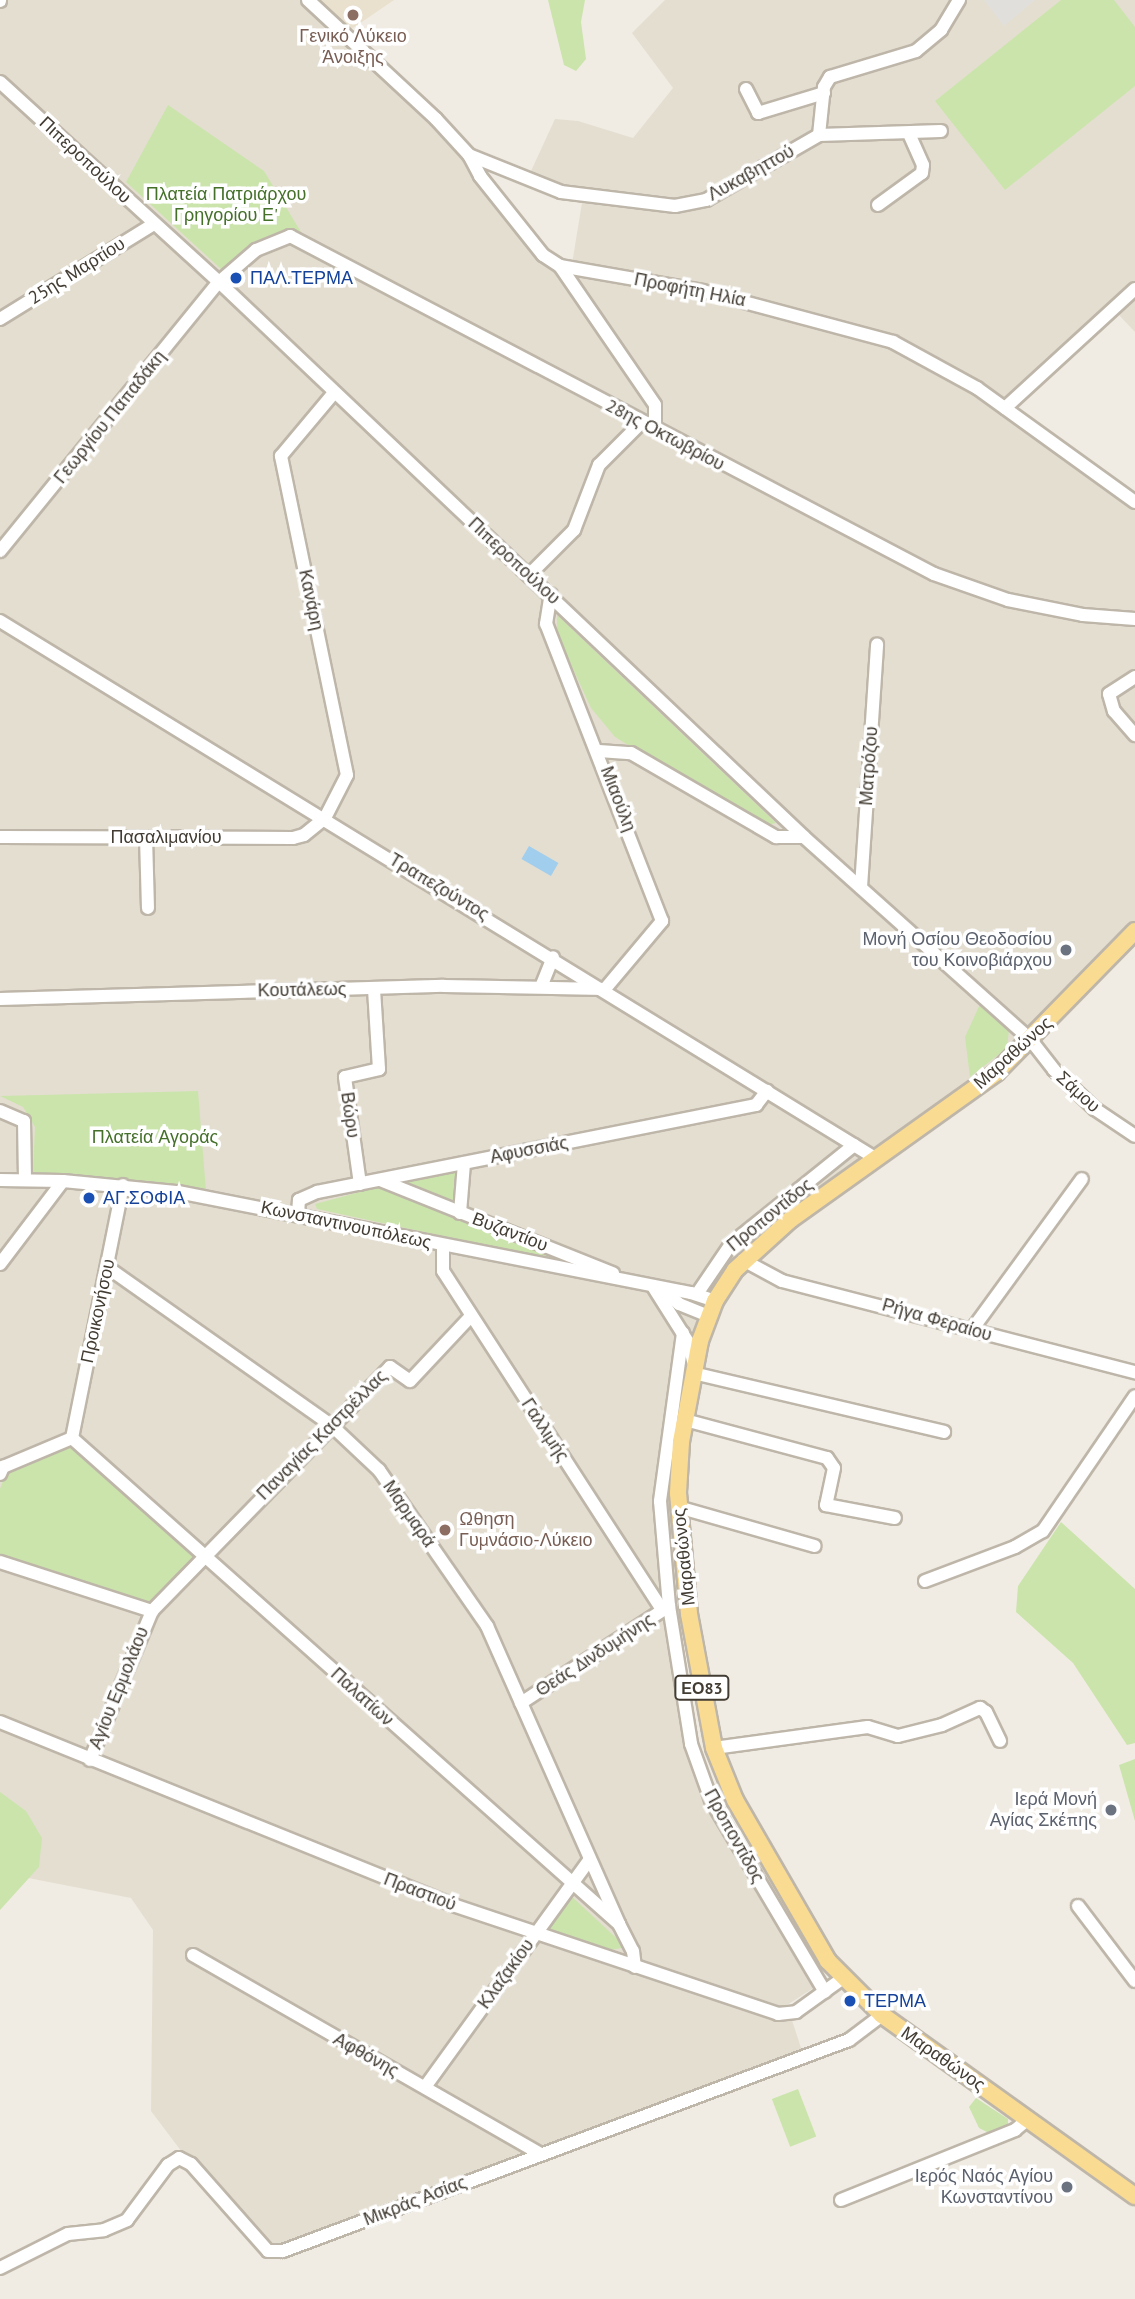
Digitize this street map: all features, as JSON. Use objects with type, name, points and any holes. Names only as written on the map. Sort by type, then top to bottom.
[{"type":"main road","name":"Μαραθώνος","points":[[1135,931],[996,1073],[783,1224],[743,1260],[712,1309],[694,1369],[685,1420],[678,1507],[689,1614],[714,1748],[738,1807],[842,1979],[882,2015],[1135,2196]]},
{"type":"street","points":[[308,0],[381,64],[469,155],[480,176],[543,255],[560,266],[655,405],[655,429]]},
{"type":"street","points":[[941,131],[819,135],[824,93],[830,77],[919,50],[941,30],[959,0]]},
{"type":"street","name":"Πιπεροπούλου","points":[[0,82],[219,282],[333,394],[551,594],[804,837],[1030,1039]]},
{"type":"street","points":[[746,89],[758,113],[824,93]]},
{"type":"street","points":[[878,205],[922,173],[923,165],[909,134]]},
{"type":"street","name":"Λυκαβηττού","points":[[469,155],[561,192],[675,206],[706,200],[819,135]]},
{"type":"street","name":"25ης Μαρτίου","points":[[0,318],[154,224]]},
{"type":"street","name":"28ης Οκτωβρίου","points":[[219,282],[256,250],[279,239],[299,239],[641,423],[934,574],[1008,600],[1083,615],[1135,620]]},
{"type":"street","name":"Προφήτη Ηλία","points":[[560,266],[703,291],[860,330],[916,353],[1005,408],[1075,463],[1135,502]]},
{"type":"street","name":"Γεωργίου Παπαδάκη","points":[[0,551],[219,282]]},
{"type":"street","points":[[1005,408],[1135,289]]},
{"type":"street","name":"Κανάρη","points":[[325,818],[347,775],[281,456],[333,394]]},
{"type":"street","points":[[529,575],[573,530],[599,465],[641,423]]},
{"type":"street","name":"Μιαούλη","points":[[551,594],[546,624],[599,751],[662,921],[605,989]]},
{"type":"street","name":"Τραπεζούντος","points":[[0,621],[553,957],[875,1158]]},
{"type":"street","name":"Ματρόζου","points":[[861,887],[877,645]]},
{"type":"street","points":[[1135,677],[1109,694],[1115,711],[1135,735]]},
{"type":"street","points":[[599,751],[631,753],[776,837],[804,837]]},
{"type":"street","name":"Πασαλιμανίου","points":[[0,837],[293,838],[304,835],[325,818]]},
{"type":"street","points":[[146,837],[148,908]]},
{"type":"street","points":[[541,987],[553,957]]},
{"type":"street","name":"Κουτάλεως","points":[[0,999],[374,989],[605,989]]},
{"type":"street","name":"Βώρυ","points":[[360,1184],[345,1077],[379,1069],[374,989]]},
{"type":"street","name":"Σάμου","points":[[1030,1039],[1054,1070],[1087,1101],[1135,1136]]},
{"type":"street","name":"Αφυσσιάς","points":[[298,1214],[299,1200],[360,1184],[756,1105],[767,1091]]},
{"type":"street","points":[[0,1111],[24,1121],[24,1179]]},
{"type":"street","name":"Προποντίδος","points":[[697,1294],[715,1262],[736,1239],[854,1145]]},
{"type":"street","points":[[460,1213],[464,1163]]},
{"type":"street","name":"Κωνσταντινουπόλεως","points":[[0,1180],[124,1185],[298,1214],[653,1288],[697,1294],[712,1309]]},
{"type":"street","name":"Βυζαντίου","points":[[380,1180],[653,1288]]},
{"type":"street","points":[[971,1331],[1082,1180]]},
{"type":"street","points":[[0,1265],[63,1181]]},
{"type":"street","name":"Προικονήσου","points":[[72,1438],[124,1185]]},
{"type":"street","name":"Γαλλιμής","points":[[443,1245],[443,1271],[666,1608]]},
{"type":"street","name":"Ρήγα Φεραίου","points":[[743,1260],[782,1281],[863,1299],[971,1331],[1135,1372]]},
{"type":"street","name":"Μαρμαρά","points":[[107,1267],[331,1425],[379,1470],[487,1626],[588,1862],[619,1924]]},
{"type":"street","points":[[653,1288],[683,1333],[694,1369],[944,1432]]},
{"type":"street","name":"Κωνσταντινουπόλεως","points":[[653,1288],[679,1304],[712,1309]]},
{"type":"street","name":"Παναγίας Καστρέλλας","points":[[204,1555],[390,1367],[410,1381],[471,1316]]},
{"type":"street","name":"Προποντίδος","points":[[683,1333],[660,1501],[666,1608],[691,1744],[711,1800],[825,1992]]},
{"type":"street","points":[[925,1581],[1015,1547],[1043,1531],[1135,1396]]},
{"type":"street","points":[[685,1420],[827,1458],[834,1468],[827,1506],[895,1518]]},
{"type":"street","points":[[0,1474],[3,1467],[72,1438]]},
{"type":"street","name":"Παλατίων","points":[[72,1438],[571,1885],[619,1924],[633,1951],[635,1967]]},
{"type":"street","points":[[678,1507],[815,1546]]},
{"type":"street","name":"Αγίου Ερμολάου","points":[[90,1760],[152,1611],[204,1555]]},
{"type":"street","points":[[0,1562],[152,1611]]},
{"type":"street","name":"Θεάς Δινδυμήνης","points":[[521,1703],[666,1608]]},
{"type":"street","points":[[714,1748],[868,1727],[898,1736],[942,1725],[980,1708],[986,1712],[1000,1741]]},
{"type":"street","name":"Πραστιού","points":[[0,1722],[534,1935],[778,2014],[796,2012],[842,1979]]},
{"type":"street","name":"Κλαζακίου","points":[[425,2087],[588,1862]]},
{"type":"street","points":[[1078,1906],[1135,1980]]},
{"type":"street","name":"Αφθόνης","points":[[192,1955],[541,2154]]},
{"type":"street","name":"Μικράς Ασίας","points":[[0,2268],[68,2234],[104,2230],[127,2220],[168,2165],[179,2158],[191,2164],[268,2251],[283,2251],[849,2040],[882,2015]]},
{"type":"street","points":[[841,2200],[1015,2130],[1028,2119]]},
{"type":"street","points":[[511,2138],[513,2164]]},
{"type":"shaded area","points":[[0,0],[308,0],[381,64],[560,266],[703,291],[916,353],[1135,502],[1135,677],[1109,694],[1135,735],[1135,931],[1011,1059],[791,1219],[715,1301],[681,1442],[689,1614],[665,1617],[686,1744],[815,1987],[787,2005],[804,2057],[268,2251],[191,2164],[151,2111],[153,1930],[131,1898],[18,1876],[0,1836]]},
{"type":"shaded area","name":"Γενικό Λύκειο Άνοιξης","points":[[316,0],[394,0],[350,30]]},
{"type":"shaded area","points":[[665,0],[1135,0],[1135,332],[1119,315],[1016,409],[951,366],[876,330],[705,286],[572,264],[582,203],[525,184],[555,119],[578,121],[633,138],[673,88],[632,33]]},
{"type":"shaded area","points":[[984,0],[1035,0],[1004,26]]},
{"type":"shaded area","points":[[1135,682],[1135,728],[1119,710],[1115,697]]},
{"type":"green space","points":[[548,0],[585,0],[581,22],[586,59],[576,71],[564,65]]},
{"type":"green space","points":[[1061,0],[1114,0],[1135,27],[1135,86],[1005,190],[935,101]]},
{"type":"green space","name":"Πλατεία Πατριάρχου Γρηγορίου Ε'","points":[[168,105],[264,171],[301,232],[290,228],[221,269],[126,182]]},
{"type":"green space","points":[[557,615],[776,823],[767,825],[736,812],[615,737],[591,708],[557,634]]},
{"type":"green space","points":[[981,1002],[1009,1030],[1007,1048],[970,1077],[965,1037]]},
{"type":"green space","name":"Πλατεία Αγοράς","points":[[198,1091],[206,1191],[33,1172],[35,1127],[23,1107],[0,1096]]},
{"type":"green space","points":[[460,1167],[456,1203],[397,1179]]},
{"type":"green space","points":[[379,1187],[573,1264],[317,1209],[315,1204]]},
{"type":"green space","points":[[71,1444],[197,1556],[151,1605],[0,1557],[0,1489],[7,1470]]},
{"type":"green space","points":[[1061,1522],[1135,1589],[1135,1743],[1127,1745],[1073,1663],[1016,1612],[1018,1586]]},
{"type":"green space","points":[[1135,1759],[1135,1821],[1119,1765]]},
{"type":"green space","points":[[0,1792],[26,1811],[42,1838],[39,1867],[0,1910]]},
{"type":"green space","points":[[569,1894],[626,1947],[601,1952],[540,1933]]},
{"type":"green space","points":[[798,2089],[816,2137],[790,2147],[772,2099]]},
{"type":"green space","points":[[976,2098],[1008,2119],[1008,2128],[993,2135],[979,2128],[969,2107]]},
{"type":"water","points":[[529,846],[558,863],[551,876],[522,859]]},
{"type":"place","name":"Γενικό Λύκειο Άνοιξης","points":[[353,15]]},
{"type":"place","name":"ΠΑΛ.ΤΕΡΜΑ","points":[[236,278]]},
{"type":"place","name":"Μονή Οσίου Θεοδοσίου του Κοινοβιάρχου","points":[[1066,950]]},
{"type":"place","name":"ΑΓ.ΣΟΦΙΑ","points":[[89,1198]]},
{"type":"place","name":"Ώθηση Γυμνάσιο-Λύκειο","points":[[445,1530]]},
{"type":"place","name":"Ιερά Μονή Αγίας Σκέπης","points":[[1111,1810]]},
{"type":"place","name":"ΤΕΡΜΑ","points":[[850,2001]]},
{"type":"place","name":"Ιερός Ναός Αγίου Κωνσταντίνου","points":[[1067,2187]]}]
